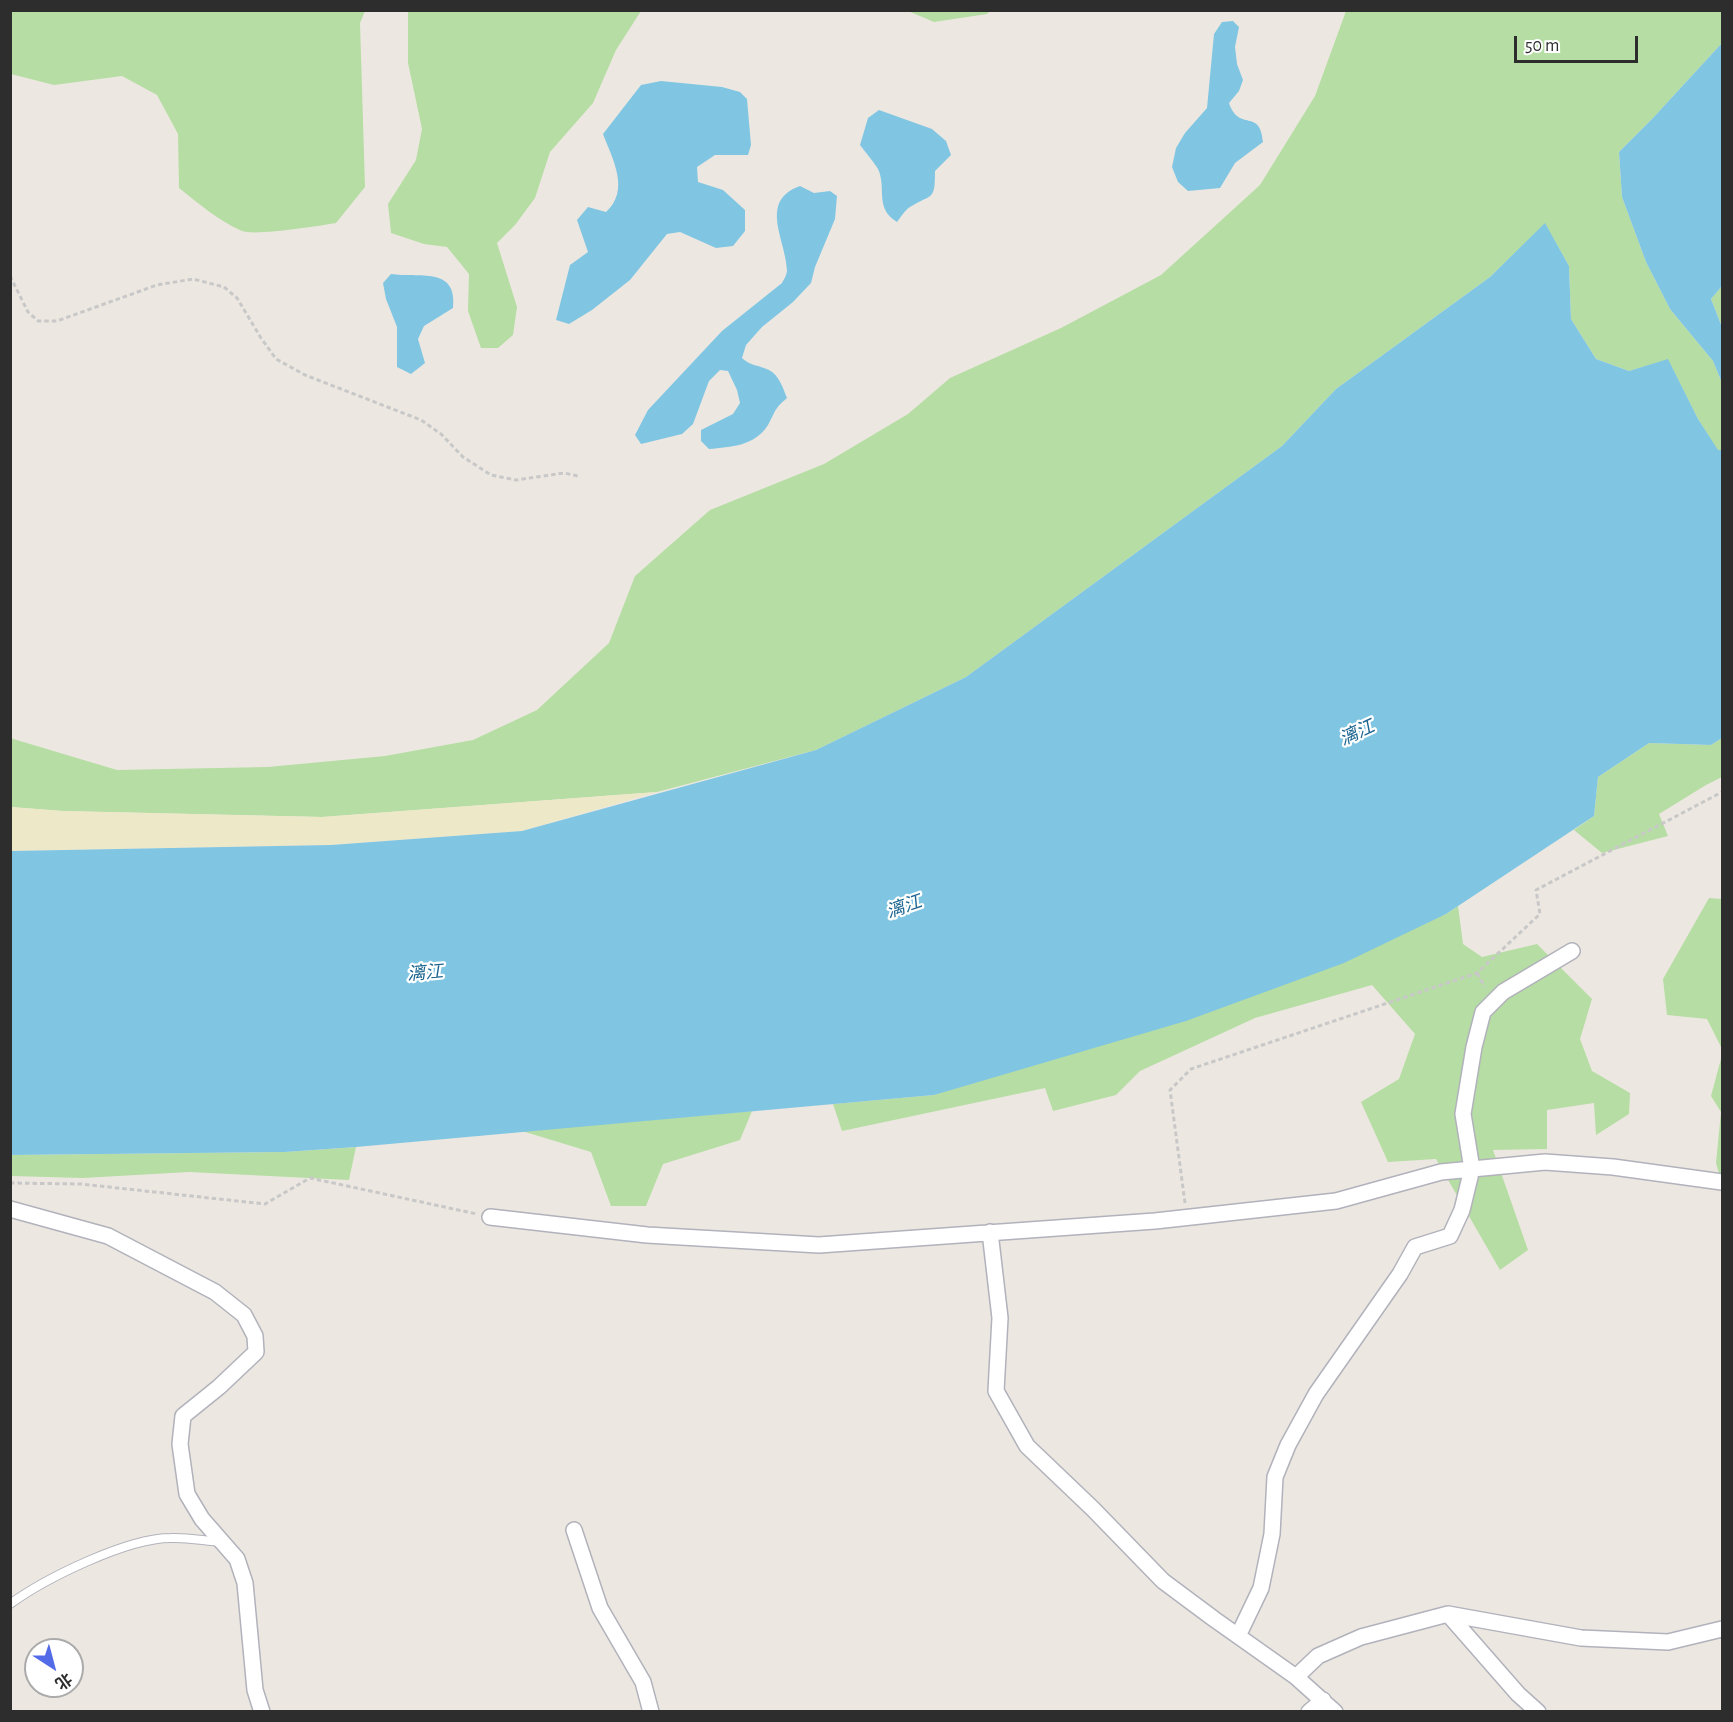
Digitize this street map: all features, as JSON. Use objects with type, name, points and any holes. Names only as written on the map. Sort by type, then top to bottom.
[{"type":"street","points":[[1238,1636],[1261,1588],[1272,1534],[1275,1477],[1288,1445],[1316,1394],[1400,1274],[1414,1247],[1450,1236],[1462,1210],[1472,1169],[1463,1114],[1474,1047],[1483,1012],[1503,992],[1572,951]]},
{"type":"street","points":[[490,1217],[647,1234],[819,1245],[1188,1218],[1336,1201],[1441,1172],[1545,1162],[1613,1167],[1722,1182]]},
{"type":"street","points":[[10,1209],[108,1236],[215,1292],[244,1315],[255,1336],[256,1352],[219,1388],[183,1416],[180,1444],[187,1494],[202,1519],[237,1559],[245,1583],[255,1690],[262,1712]]},
{"type":"street","points":[[990,1233],[1000,1318],[996,1391],[1027,1446],[1163,1581],[1296,1677],[1335,1712]]},
{"type":"street","points":[[574,1530],[600,1608],[643,1682],[651,1712]]},
{"type":"street","points":[[1296,1677],[1318,1656],[1361,1636],[1448,1614],[1592,1638],[1668,1642],[1722,1629]]},
{"type":"street","points":[[1448,1614],[1518,1694],[1538,1712]]},
{"type":"street","points":[[1309,1712],[1323,1700]]},
{"type":"lane","points":[[10,1604],[32,1589],[129,1545],[170,1538],[224,1542]]},
{"type":"path","points":[[10,276],[28,312],[38,321],[57,321],[166,284],[193,279],[224,287],[237,297],[276,359],[305,375],[421,420],[441,434],[463,457],[492,475],[516,480],[564,473],[578,476]]},
{"type":"path","points":[[1188,1218],[1170,1090],[1191,1069],[1477,973],[1540,914],[1536,890],[1722,792]]},
{"type":"path","points":[[10,1183],[81,1184],[265,1204],[310,1178],[490,1217]]},
{"type":"green space","points":[[11,10],[365,11],[360,23],[365,187],[336,223],[260,232],[242,231],[233,227],[179,188],[178,134],[157,95],[122,76],[54,85],[11,74]]},
{"type":"green space","points":[[408,11],[641,11],[616,50],[593,103],[550,152],[535,198],[515,225],[497,243],[517,307],[513,335],[498,348],[481,348],[468,311],[469,274],[447,247],[424,244],[391,233],[388,204],[416,160],[422,129],[408,63]]},
{"type":"green space","points":[[908,11],[990,11],[987,14],[934,22]]},
{"type":"green space","points":[[1346,11],[1722,11],[1722,43],[1619,152],[1622,197],[1646,262],[1670,309],[1713,361],[1722,383],[1722,450],[1718,451],[1698,419],[1668,360],[1629,371],[1596,359],[1571,319],[1569,266],[1545,224],[1490,277],[1336,389],[1282,446],[966,677],[816,750],[657,792],[322,817],[63,811],[11,807],[10,738],[117,770],[268,767],[385,756],[473,740],[537,710],[609,643],[635,576],[710,510],[824,464],[908,414],[950,378],[1061,328],[1161,275],[1260,185],[1315,96]]},
{"type":"green space","points":[[1722,286],[1722,327],[1711,299]]},
{"type":"green space","points":[[1722,738],[1722,777],[1659,814],[1668,836],[1602,853],[1574,830],[1594,816],[1598,777],[1649,743],[1711,745]]},
{"type":"green space","points":[[1709,898],[1722,899],[1722,1049],[1707,1019],[1667,1015],[1663,979]]},
{"type":"green space","points":[[1458,906],[1463,944],[1482,957],[1537,944],[1592,999],[1580,1039],[1592,1071],[1630,1093],[1629,1114],[1596,1135],[1594,1103],[1547,1110],[1547,1149],[1493,1150],[1528,1250],[1500,1270],[1436,1159],[1388,1162],[1361,1102],[1399,1079],[1415,1034],[1372,985],[1255,1018],[1140,1071],[1116,1095],[1053,1111],[1045,1088],[842,1131],[833,1104],[934,1095],[1446,914]]},
{"type":"green space","points":[[1722,1055],[1722,1184],[1716,1163],[1721,1112],[1711,1096]]},
{"type":"green space","points":[[752,1111],[740,1140],[663,1164],[646,1206],[611,1206],[591,1152],[522,1131]]},
{"type":"green space","points":[[356,1147],[349,1180],[189,1172],[83,1178],[11,1176],[11,1155],[285,1152]]},
{"type":"sand","points":[[657,792],[522,831],[331,845],[11,851],[10,807],[63,811],[322,817]]},
{"type":"water","points":[[1233,21],[1239,27],[1235,47],[1237,64],[1243,80],[1239,91],[1229,103],[1238,117],[1258,125],[1263,142],[1235,163],[1220,188],[1188,191],[1178,182],[1172,167],[1176,148],[1185,133],[1207,108],[1214,34],[1222,22]]},
{"type":"water","points":[[1722,43],[1722,286],[1711,299],[1722,327],[1722,383],[1713,361],[1670,309],[1646,262],[1622,197],[1619,152]]},
{"type":"water","points":[[661,81],[722,87],[740,92],[747,99],[751,145],[748,155],[715,155],[697,167],[698,182],[723,190],[745,210],[745,231],[733,246],[716,248],[680,232],[667,234],[630,280],[592,310],[569,324],[556,320],[570,265],[588,252],[577,220],[588,207],[606,212],[617,194],[615,164],[603,134],[641,85]]},
{"type":"water","points":[[879,110],[932,129],[946,141],[951,155],[935,171],[934,188],[931,195],[908,208],[897,222],[890,216],[883,204],[882,183],[878,169],[860,145],[868,118]]},
{"type":"water","points":[[800,186],[814,193],[830,191],[837,196],[835,219],[815,267],[811,283],[793,302],[762,327],[746,345],[742,358],[748,363],[772,372],[780,382],[787,398],[777,408],[763,432],[756,437],[742,444],[709,449],[701,441],[701,430],[733,414],[740,403],[728,371],[720,370],[709,381],[693,424],[682,434],[641,444],[635,435],[648,410],[722,331],[782,283],[787,270],[777,222],[777,211],[780,201],[787,193]]},
{"type":"water","name":"漓江","points":[[1545,223],[1569,266],[1571,319],[1596,359],[1629,371],[1668,359],[1698,419],[1718,450],[1722,450],[1722,738],[1711,745],[1649,743],[1598,777],[1594,816],[1446,914],[1344,963],[1186,1021],[934,1095],[285,1152],[11,1155],[11,851],[331,845],[522,831],[816,750],[966,677],[1282,446],[1336,389],[1490,277]]},
{"type":"water","points":[[391,274],[424,275],[443,280],[453,295],[453,308],[424,326],[418,339],[425,363],[411,374],[397,367],[397,327],[386,299],[383,283]]}]
